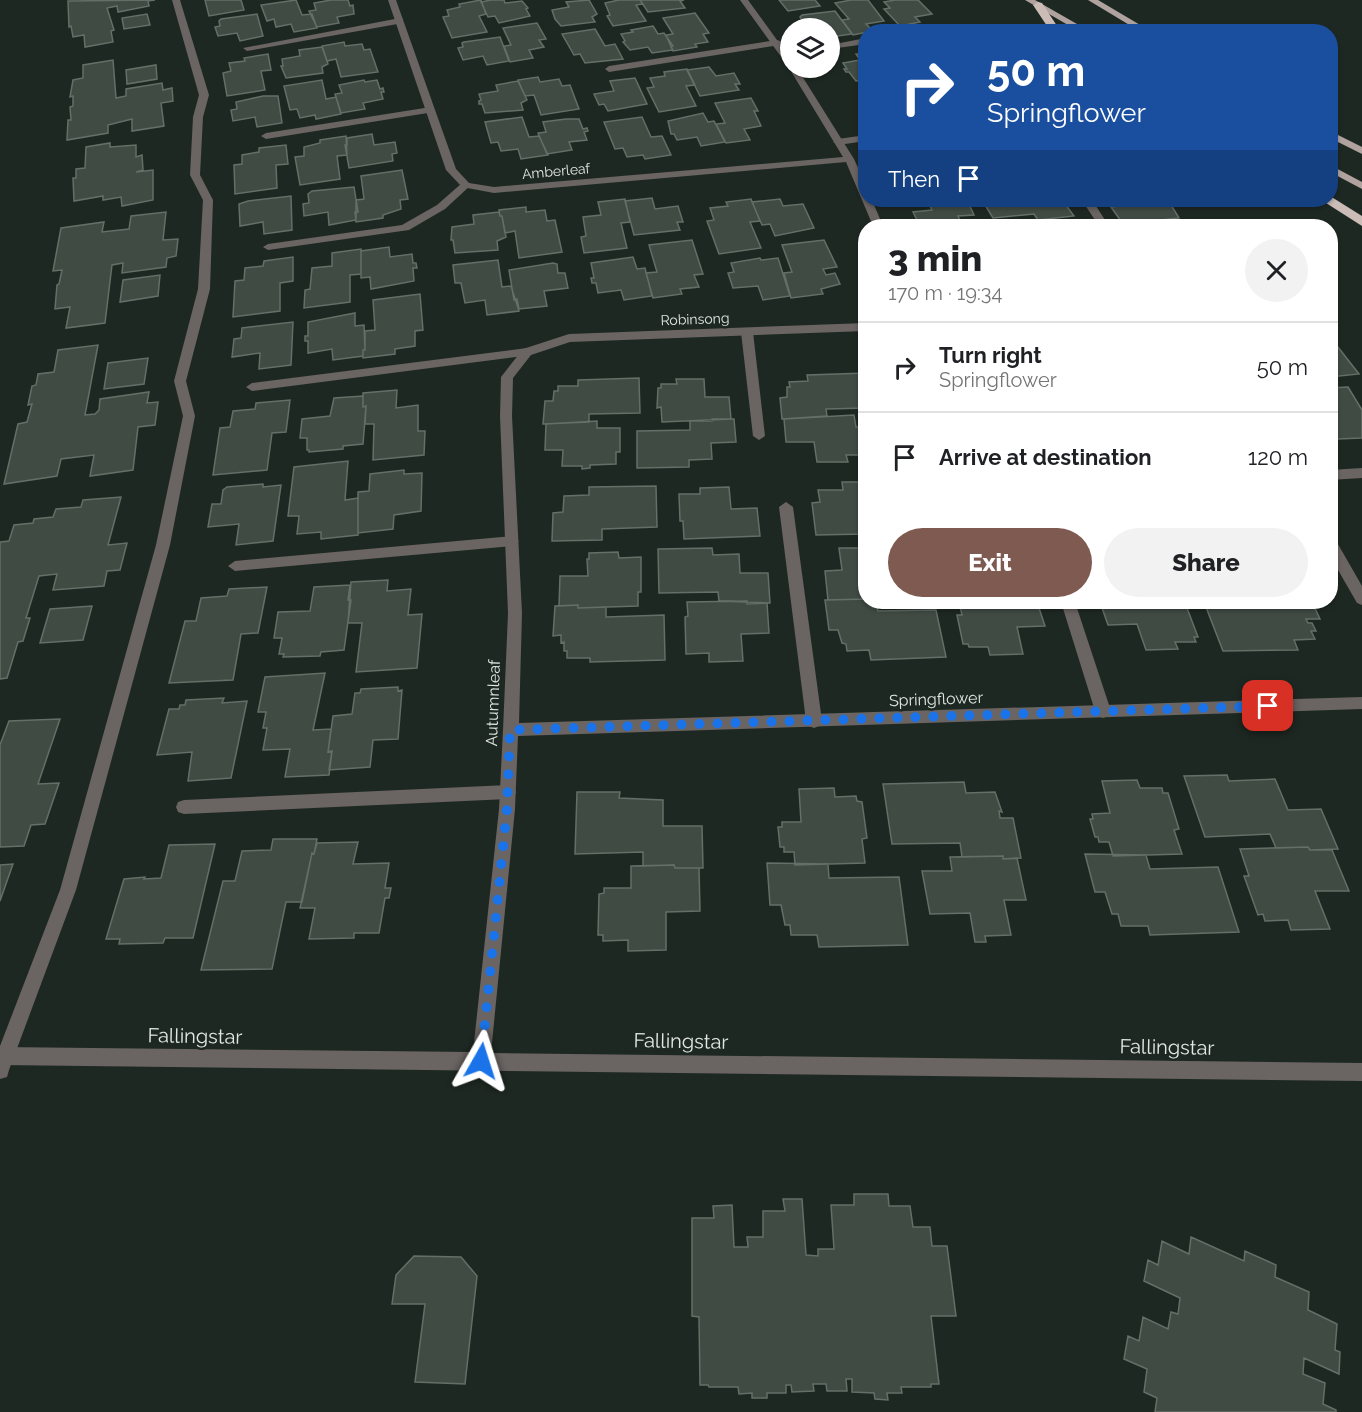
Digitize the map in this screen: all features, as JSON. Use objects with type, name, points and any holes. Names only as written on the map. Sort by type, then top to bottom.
[{"type":"highway","points":[[1034,3],[1050,24]]},
{"type":"highway","points":[[1338,206],[1362,222]]},
{"type":"main road","points":[[1092,0],[1134,24]]},
{"type":"main road","points":[[1034,3],[1072,24]]},
{"type":"main road","points":[[1338,138],[1362,151]]},
{"type":"main road","points":[[1338,172],[1362,186]]},
{"type":"street","points":[[1,1061],[68,890],[163,545],[189,416],[180,381],[204,290],[208,201],[195,175],[198,117],[204,95],[176,0]]},
{"type":"street","points":[[268,247],[405,228],[441,207],[466,185],[451,170],[392,0]]},
{"type":"street","points":[[744,0],[780,46]]},
{"type":"street","points":[[247,48],[400,21]]},
{"type":"street","points":[[840,45],[858,42]]},
{"type":"street","points":[[609,69],[777,43]]},
{"type":"street","points":[[799,78],[849,159],[858,180]]},
{"type":"street","points":[[266,136],[432,110]]},
{"type":"street","points":[[838,142],[858,139]]},
{"type":"street","name":"Amberleaf","points":[[466,185],[494,190],[849,159]]},
{"type":"street","name":"Robinsong","points":[[252,387],[527,352],[569,338],[858,327]]},
{"type":"street","points":[[747,332],[759,436]]},
{"type":"street","name":"Autumnleaf","points":[[481,1061],[508,792],[514,613],[506,416],[507,377],[527,352]]},
{"type":"street","points":[[1338,474],[1362,473]]},
{"type":"street","points":[[786,507],[814,720]]},
{"type":"street","points":[[235,566],[512,541]]},
{"type":"street","points":[[1338,557],[1362,599]]},
{"type":"street","points":[[1070,609],[1103,711]]},
{"type":"street","name":"Springflower","points":[[510,730],[1362,703]]},
{"type":"street","points":[[184,807],[508,792]]},
{"type":"street","name":"Fallingstar","points":[[1,1061],[481,1061],[1362,1072]]},
{"type":"building","points":[[155,0],[148,1],[149,6],[118,12],[117,6],[107,8],[114,30],[111,31],[113,42],[85,47],[84,35],[73,37],[71,26],[69,27],[68,1]]},
{"type":"building","points":[[205,0],[241,0],[244,10],[209,16]]},
{"type":"building","points":[[296,0],[302,15],[312,14],[317,28],[294,32],[291,24],[276,27],[274,19],[267,21],[261,5]]},
{"type":"building","points":[[348,0],[350,6],[353,5],[354,14],[337,17],[339,23],[317,27],[309,11],[316,10],[314,3]]},
{"type":"building","points":[[481,0],[486,14],[479,16],[487,32],[452,38],[443,17],[449,16],[447,10],[460,7],[459,4]]},
{"type":"building","points":[[504,0],[505,3],[522,1],[528,8],[526,9],[530,16],[499,23],[495,16],[488,17],[481,2]]},
{"type":"building","points":[[589,0],[597,14],[592,17],[595,22],[561,26],[555,19],[552,10],[569,7],[566,2]]},
{"type":"building","points":[[640,0],[643,4],[636,5],[646,21],[613,26],[607,16],[610,15],[605,3]]},
{"type":"building","points":[[640,0],[684,0],[680,1],[685,8],[648,12]]},
{"type":"building","points":[[779,0],[815,0],[820,6],[788,11]]},
{"type":"building","points":[[868,0],[884,21],[858,24],[858,34],[853,35],[842,20],[849,19],[835,3]]},
{"type":"building","points":[[918,0],[932,14],[915,17],[920,22],[898,24],[884,9],[890,8],[884,2]]},
{"type":"building","points":[[835,11],[852,34],[840,36],[840,18],[801,18],[802,15]]},
{"type":"building","points":[[695,13],[709,33],[703,34],[708,42],[695,44],[697,47],[673,51],[666,35],[673,34],[663,18]]},
{"type":"building","points":[[147,14],[150,25],[124,29],[122,18]]},
{"type":"building","points":[[257,14],[263,36],[240,41],[237,33],[218,36],[215,27],[220,26],[221,19]]},
{"type":"building","points":[[537,23],[546,39],[539,40],[544,47],[529,50],[533,58],[510,62],[504,46],[511,45],[503,28]]},
{"type":"building","points":[[653,26],[658,34],[664,33],[673,46],[671,47],[673,50],[652,53],[648,47],[630,50],[623,42],[625,41],[621,34]]},
{"type":"building","points":[[595,29],[605,46],[615,44],[623,59],[585,63],[580,54],[574,55],[562,34]]},
{"type":"building","points":[[500,37],[509,61],[487,65],[483,56],[463,60],[458,48],[463,47],[462,43]]},
{"type":"building","points":[[344,42],[345,46],[362,44],[364,50],[370,49],[378,72],[341,77],[336,59],[327,61],[322,46]]},
{"type":"building","points":[[322,47],[328,64],[322,67],[323,73],[286,78],[281,66],[283,66],[282,59],[300,56],[299,50]]},
{"type":"building","points":[[268,54],[271,70],[261,71],[265,90],[227,96],[223,73],[231,71],[229,63]]},
{"type":"building","points":[[113,60],[116,98],[126,96],[126,89],[162,83],[163,90],[172,88],[173,101],[161,103],[164,126],[132,131],[132,119],[108,125],[108,133],[67,140],[68,120],[71,120],[70,107],[73,106],[73,96],[70,97],[73,80],[83,78],[83,65]]},
{"type":"building","points":[[858,60],[858,81],[846,72],[844,69],[847,69],[843,63]]},
{"type":"building","points":[[156,65],[157,79],[127,84],[126,70]]},
{"type":"building","points":[[709,67],[716,76],[734,73],[740,84],[735,84],[739,90],[700,96],[687,70]]},
{"type":"building","points":[[687,69],[695,85],[686,86],[696,106],[659,112],[647,88],[654,87],[650,78],[665,76],[664,72]]},
{"type":"building","points":[[538,77],[540,82],[559,79],[562,86],[570,85],[579,109],[541,115],[534,95],[525,96],[518,80]]},
{"type":"building","points":[[635,78],[647,104],[608,111],[604,104],[599,105],[594,94],[614,91],[610,81]]},
{"type":"building","points":[[322,80],[326,99],[336,97],[341,114],[316,119],[315,115],[300,118],[297,109],[290,110],[284,86]]},
{"type":"building","points":[[364,80],[365,82],[377,80],[380,89],[383,88],[384,92],[381,92],[383,99],[363,103],[365,109],[341,113],[335,94],[342,93],[339,85]]},
{"type":"building","points":[[518,81],[527,100],[521,103],[523,110],[485,113],[482,104],[479,104],[481,100],[479,94],[498,91],[496,85]]},
{"type":"building","points":[[263,96],[278,96],[282,123],[257,127],[255,117],[233,121],[231,110],[237,109],[236,102]]},
{"type":"building","points":[[751,98],[758,111],[754,111],[761,126],[744,129],[750,140],[726,143],[716,124],[725,123],[715,103]]},
{"type":"building","points":[[703,113],[708,122],[714,121],[725,142],[701,146],[697,137],[677,140],[674,134],[671,134],[668,121]]},
{"type":"building","points":[[522,117],[529,137],[539,136],[548,155],[521,159],[518,149],[501,151],[498,142],[491,143],[485,122]]},
{"type":"building","points":[[642,117],[651,137],[662,136],[671,155],[645,159],[643,155],[627,157],[623,148],[615,149],[604,122]]},
{"type":"building","points":[[579,119],[583,129],[587,128],[588,131],[584,132],[587,140],[569,142],[572,150],[547,154],[538,133],[546,132],[543,122]]},
{"type":"building","points":[[372,134],[374,145],[395,142],[397,153],[392,154],[393,161],[349,168],[345,145],[347,145],[347,138]]},
{"type":"building","points":[[346,136],[347,155],[337,156],[340,179],[300,185],[295,157],[304,156],[304,147],[320,143],[320,140]]},
{"type":"building","points":[[110,143],[110,147],[136,145],[136,157],[142,155],[143,170],[136,172],[153,170],[153,200],[122,206],[121,197],[103,200],[103,196],[74,201],[73,178],[76,178],[76,169],[85,168],[86,147]]},
{"type":"building","points":[[286,145],[288,164],[276,165],[277,188],[235,194],[234,165],[242,164],[242,155],[259,152],[259,148]]},
{"type":"building","points":[[402,170],[408,199],[400,200],[401,209],[383,215],[383,218],[356,222],[356,200],[364,199],[361,176]]},
{"type":"building","points":[[354,187],[358,212],[355,212],[356,220],[329,225],[328,212],[304,216],[303,204],[309,203],[308,194],[312,191]]},
{"type":"building","points":[[291,196],[292,230],[264,234],[263,222],[240,226],[239,204]]},
{"type":"building","points":[[652,198],[655,209],[678,206],[683,222],[677,222],[680,230],[634,235],[625,201]]},
{"type":"building","points":[[625,199],[630,222],[621,223],[627,248],[584,253],[581,237],[586,236],[583,217],[601,215],[598,202]]},
{"type":"building","points":[[751,199],[760,221],[750,222],[761,248],[719,254],[707,221],[714,220],[710,208],[728,206],[726,202]]},
{"type":"building","points":[[780,199],[783,206],[803,204],[814,228],[775,236],[770,224],[762,225],[752,202]]},
{"type":"building","points":[[526,207],[526,212],[545,210],[547,221],[555,220],[562,252],[519,258],[515,231],[505,233],[499,210]]},
{"type":"building","points":[[930,207],[970,207],[974,215],[958,216],[959,219],[916,219],[913,212],[932,210]]},
{"type":"building","points":[[986,207],[1067,207],[1074,216],[1037,219],[1034,214],[993,218]]},
{"type":"building","points":[[1111,207],[1172,207],[1179,218],[1170,219],[1119,219]]},
{"type":"building","points":[[166,212],[163,240],[178,239],[176,256],[167,258],[166,267],[122,273],[123,263],[112,265],[105,323],[66,328],[70,307],[55,309],[57,285],[62,270],[53,271],[61,228],[104,222],[102,232],[129,229],[131,216]]},
{"type":"building","points":[[499,212],[502,216],[506,237],[497,241],[498,250],[455,253],[453,240],[451,240],[452,227],[474,224],[473,215]]},
{"type":"building","points":[[692,240],[703,274],[694,275],[699,287],[680,289],[682,294],[653,298],[646,273],[657,272],[649,245]]},
{"type":"building","points":[[824,240],[837,267],[823,269],[826,275],[835,273],[840,284],[821,289],[823,294],[791,298],[784,273],[792,272],[782,245]]},
{"type":"building","points":[[389,247],[390,257],[412,254],[413,263],[416,263],[417,268],[413,268],[414,281],[371,289],[370,277],[361,278],[361,251]]},
{"type":"building","points":[[361,249],[361,274],[350,275],[350,302],[304,308],[305,290],[310,289],[312,268],[332,266],[332,253]]},
{"type":"building","points":[[293,257],[293,281],[280,283],[280,311],[233,317],[235,281],[244,280],[245,268],[263,266],[264,261]]},
{"type":"building","points":[[633,257],[637,269],[645,268],[652,296],[624,300],[621,290],[598,293],[596,283],[592,283],[591,278],[594,278],[591,263]]},
{"type":"building","points":[[760,258],[761,260],[778,258],[790,296],[763,300],[758,286],[733,288],[728,273],[734,272],[731,263]]},
{"type":"building","points":[[498,260],[502,287],[511,286],[519,311],[487,315],[485,300],[465,303],[461,283],[455,283],[453,265]]},
{"type":"building","points":[[557,264],[558,273],[565,273],[568,288],[544,291],[547,306],[519,309],[517,299],[514,300],[509,270]]},
{"type":"building","points":[[160,275],[158,296],[120,302],[123,280]]},
{"type":"building","points":[[420,294],[423,330],[415,331],[415,346],[395,349],[395,354],[363,358],[365,331],[375,330],[373,300]]},
{"type":"building","points":[[355,313],[355,326],[364,325],[365,350],[363,350],[363,356],[333,360],[332,349],[308,353],[308,341],[305,341],[305,336],[308,336],[308,322]]},
{"type":"building","points":[[293,322],[291,365],[259,369],[260,353],[232,357],[234,339],[241,338],[242,328]]},
{"type":"building","points":[[98,345],[85,415],[95,414],[99,410],[100,399],[149,392],[147,403],[158,402],[155,425],[138,427],[133,470],[90,476],[94,455],[61,459],[57,476],[4,484],[18,424],[27,422],[32,404],[28,405],[32,386],[36,385],[38,374],[54,372],[58,350]]},
{"type":"building","points":[[1338,347],[1359,374],[1338,376]]},
{"type":"building","points":[[148,358],[144,384],[104,389],[108,363]]},
{"type":"building","points":[[858,373],[858,408],[826,409],[827,416],[782,419],[780,398],[787,397],[789,382],[808,381],[807,375]]},
{"type":"building","points":[[639,378],[640,413],[589,414],[589,422],[543,424],[545,401],[553,401],[554,391],[558,391],[558,386],[578,386],[578,380]]},
{"type":"building","points":[[676,379],[704,379],[705,397],[729,397],[731,419],[662,422],[661,407],[657,408],[658,388],[661,388],[661,384],[677,384]]},
{"type":"building","points":[[1348,387],[1362,410],[1362,438],[1338,439],[1338,388]]},
{"type":"building","points":[[397,390],[396,408],[418,405],[418,431],[425,431],[424,455],[373,460],[374,424],[365,424],[366,406],[363,407],[363,393]]},
{"type":"building","points":[[363,396],[363,407],[366,406],[363,444],[343,446],[343,449],[309,452],[307,450],[307,438],[300,438],[302,419],[330,416],[334,398]]},
{"type":"building","points":[[290,400],[286,432],[272,433],[267,470],[213,475],[220,428],[230,427],[233,411],[255,409],[256,403]]},
{"type":"building","points":[[854,415],[856,427],[858,427],[858,455],[846,455],[848,462],[817,462],[814,442],[786,442],[784,419]]},
{"type":"building","points":[[712,419],[734,419],[736,442],[711,443],[712,459],[689,460],[689,467],[637,468],[637,431],[690,430],[690,421],[712,421]]},
{"type":"building","points":[[597,421],[597,428],[620,428],[620,452],[616,452],[616,464],[590,465],[590,468],[582,469],[582,466],[562,466],[563,450],[545,450],[546,424]]},
{"type":"building","points":[[348,461],[345,500],[358,498],[358,535],[321,539],[321,532],[297,534],[299,516],[288,516],[294,467]]},
{"type":"building","points":[[404,470],[404,474],[422,473],[421,511],[394,515],[393,529],[358,533],[358,492],[369,491],[370,474]]},
{"type":"building","points":[[842,482],[858,482],[858,534],[816,535],[812,503],[820,502],[818,490],[843,490]]},
{"type":"building","points":[[263,484],[263,487],[281,485],[273,541],[236,545],[239,524],[208,527],[212,504],[221,504],[223,490],[227,487]]},
{"type":"building","points":[[656,486],[657,527],[602,529],[602,540],[552,541],[553,513],[563,512],[564,496],[589,495],[589,487]]},
{"type":"building","points":[[729,487],[731,509],[757,508],[760,536],[684,539],[683,521],[680,521],[679,494],[700,494],[700,488]]},
{"type":"building","points":[[121,497],[108,545],[127,543],[120,570],[107,571],[104,586],[53,590],[57,574],[39,576],[26,618],[30,618],[23,641],[18,642],[7,678],[0,679],[0,542],[9,541],[14,525],[33,523],[34,519],[53,517],[56,509],[81,507],[83,500]]},
{"type":"building","points":[[712,548],[713,555],[739,554],[740,573],[768,573],[770,603],[719,601],[718,592],[659,593],[658,549]]},
{"type":"building","points":[[839,548],[858,548],[858,599],[828,600],[825,571],[842,570]]},
{"type":"building","points":[[618,552],[619,558],[641,557],[641,592],[638,592],[638,606],[578,608],[578,605],[559,606],[560,576],[588,576],[589,553]]},
{"type":"building","points":[[388,580],[387,591],[411,589],[408,615],[422,614],[417,668],[356,672],[362,623],[348,623],[351,582]]},
{"type":"building","points":[[350,585],[348,600],[351,600],[344,650],[321,652],[320,656],[283,657],[284,654],[279,654],[282,638],[274,638],[278,612],[310,611],[314,587]]},
{"type":"building","points":[[267,587],[258,633],[241,634],[233,680],[169,683],[185,621],[196,621],[201,598],[227,596],[229,589]]},
{"type":"building","points":[[858,599],[858,609],[878,609],[878,611],[936,610],[946,657],[871,660],[869,650],[847,651],[846,644],[842,643],[838,630],[829,630],[825,600]]},
{"type":"building","points":[[747,601],[747,604],[767,603],[769,633],[741,634],[743,661],[709,662],[709,653],[686,654],[687,602]]},
{"type":"building","points":[[578,605],[578,608],[606,607],[606,617],[664,615],[665,660],[590,662],[590,658],[567,658],[564,642],[561,643],[561,635],[553,636],[555,606]]},
{"type":"building","points":[[92,606],[83,640],[40,643],[50,609]]},
{"type":"building","points":[[961,609],[1039,609],[1045,626],[1017,627],[1023,654],[990,655],[988,647],[969,647],[968,644],[963,644],[957,615],[962,615]]},
{"type":"building","points":[[1102,609],[1187,609],[1198,637],[1194,637],[1196,642],[1175,642],[1178,649],[1146,650],[1137,624],[1108,625]]},
{"type":"building","points":[[1207,609],[1315,609],[1320,619],[1306,619],[1308,623],[1312,623],[1316,631],[1311,631],[1315,639],[1294,640],[1298,650],[1223,651]]},
{"type":"building","points":[[325,673],[313,730],[331,729],[328,752],[332,751],[329,775],[285,777],[290,749],[263,750],[267,728],[263,728],[266,712],[258,712],[265,677]]},
{"type":"building","points":[[398,687],[398,691],[402,690],[398,739],[373,740],[370,767],[329,770],[332,751],[328,752],[333,716],[352,714],[355,693],[360,693],[361,689]]},
{"type":"building","points":[[224,698],[222,703],[247,701],[231,778],[188,781],[192,752],[157,755],[169,709],[179,709],[180,705],[185,705],[186,700]]},
{"type":"building","points":[[60,719],[38,784],[59,783],[45,824],[31,825],[24,846],[0,847],[0,745],[9,721]]},
{"type":"building","points":[[1227,775],[1229,781],[1275,779],[1288,810],[1321,809],[1338,849],[1276,848],[1270,834],[1205,837],[1184,776]]},
{"type":"building","points":[[1137,780],[1140,788],[1162,788],[1163,793],[1168,793],[1179,829],[1174,830],[1182,854],[1113,856],[1109,842],[1099,842],[1098,837],[1095,837],[1090,819],[1093,819],[1092,814],[1110,813],[1102,781]]},
{"type":"building","points":[[964,782],[966,793],[995,792],[1002,812],[999,811],[1000,818],[1013,818],[1021,858],[962,857],[960,843],[892,844],[883,784]]},
{"type":"building","points":[[834,788],[835,797],[856,796],[857,801],[862,802],[867,838],[862,839],[865,863],[795,865],[794,852],[784,852],[784,847],[780,847],[778,827],[782,827],[782,822],[801,822],[799,789]]},
{"type":"building","points":[[577,792],[620,792],[619,798],[663,800],[663,826],[702,826],[703,868],[675,868],[674,865],[643,866],[643,852],[575,854]]},
{"type":"building","points":[[273,839],[317,839],[302,902],[286,902],[272,969],[201,970],[223,881],[235,881],[242,851],[271,850]]},
{"type":"building","points":[[358,842],[353,864],[389,863],[385,888],[391,888],[389,898],[385,898],[379,933],[354,933],[354,938],[309,939],[315,908],[300,908],[312,853],[314,854],[317,843]]},
{"type":"building","points":[[215,844],[193,938],[165,938],[163,943],[119,944],[120,939],[106,939],[124,879],[161,878],[169,845]]},
{"type":"building","points":[[1308,847],[1310,850],[1332,850],[1349,891],[1315,891],[1330,929],[1291,930],[1288,920],[1265,921],[1263,914],[1258,915],[1244,876],[1249,876],[1240,849]]},
{"type":"building","points":[[1085,854],[1146,855],[1150,869],[1218,867],[1239,932],[1150,935],[1148,926],[1121,926],[1118,914],[1112,914],[1105,892],[1095,892]]},
{"type":"building","points":[[1003,856],[1003,859],[1017,858],[1026,900],[1004,900],[1011,935],[985,936],[986,942],[975,942],[970,913],[930,914],[922,871],[952,871],[950,857]]},
{"type":"building","points":[[767,863],[828,864],[829,878],[899,877],[908,945],[819,947],[817,935],[791,935],[790,925],[785,925],[781,905],[770,905]]},
{"type":"building","points":[[13,864],[0,901],[0,865]]},
{"type":"building","points":[[674,865],[675,868],[699,868],[700,911],[666,912],[666,950],[628,951],[628,940],[603,941],[603,935],[598,935],[599,894],[604,893],[604,888],[631,888],[631,866]]},
{"type":"building","points":[[854,1194],[888,1194],[889,1206],[910,1206],[913,1227],[930,1227],[932,1246],[947,1246],[956,1316],[931,1316],[939,1384],[931,1384],[931,1387],[901,1387],[902,1393],[887,1393],[888,1400],[875,1399],[874,1393],[852,1392],[852,1379],[846,1379],[847,1391],[827,1391],[826,1384],[813,1384],[814,1391],[792,1392],[791,1385],[786,1385],[786,1393],[767,1393],[767,1398],[752,1398],[752,1393],[739,1394],[738,1387],[700,1385],[699,1317],[692,1316],[692,1218],[714,1218],[713,1206],[732,1205],[734,1247],[748,1247],[747,1237],[763,1237],[763,1211],[785,1211],[783,1199],[802,1199],[806,1255],[818,1256],[818,1249],[834,1249],[831,1205],[854,1205]]},
{"type":"building","points":[[1191,1237],[1244,1261],[1245,1251],[1276,1265],[1275,1277],[1309,1292],[1308,1310],[1337,1324],[1335,1350],[1340,1352],[1339,1374],[1304,1358],[1303,1374],[1325,1383],[1323,1404],[1336,1412],[1155,1412],[1157,1398],[1144,1392],[1147,1369],[1124,1359],[1128,1336],[1139,1341],[1143,1317],[1168,1329],[1171,1312],[1178,1314],[1180,1298],[1144,1281],[1148,1260],[1158,1265],[1162,1241],[1189,1254]]},
{"type":"building","points":[[414,1256],[461,1257],[477,1276],[465,1384],[415,1382],[425,1304],[392,1304],[396,1275]]},
{"type":"route","points":[[481,1061],[507,809],[510,730],[1268,706]]}]
